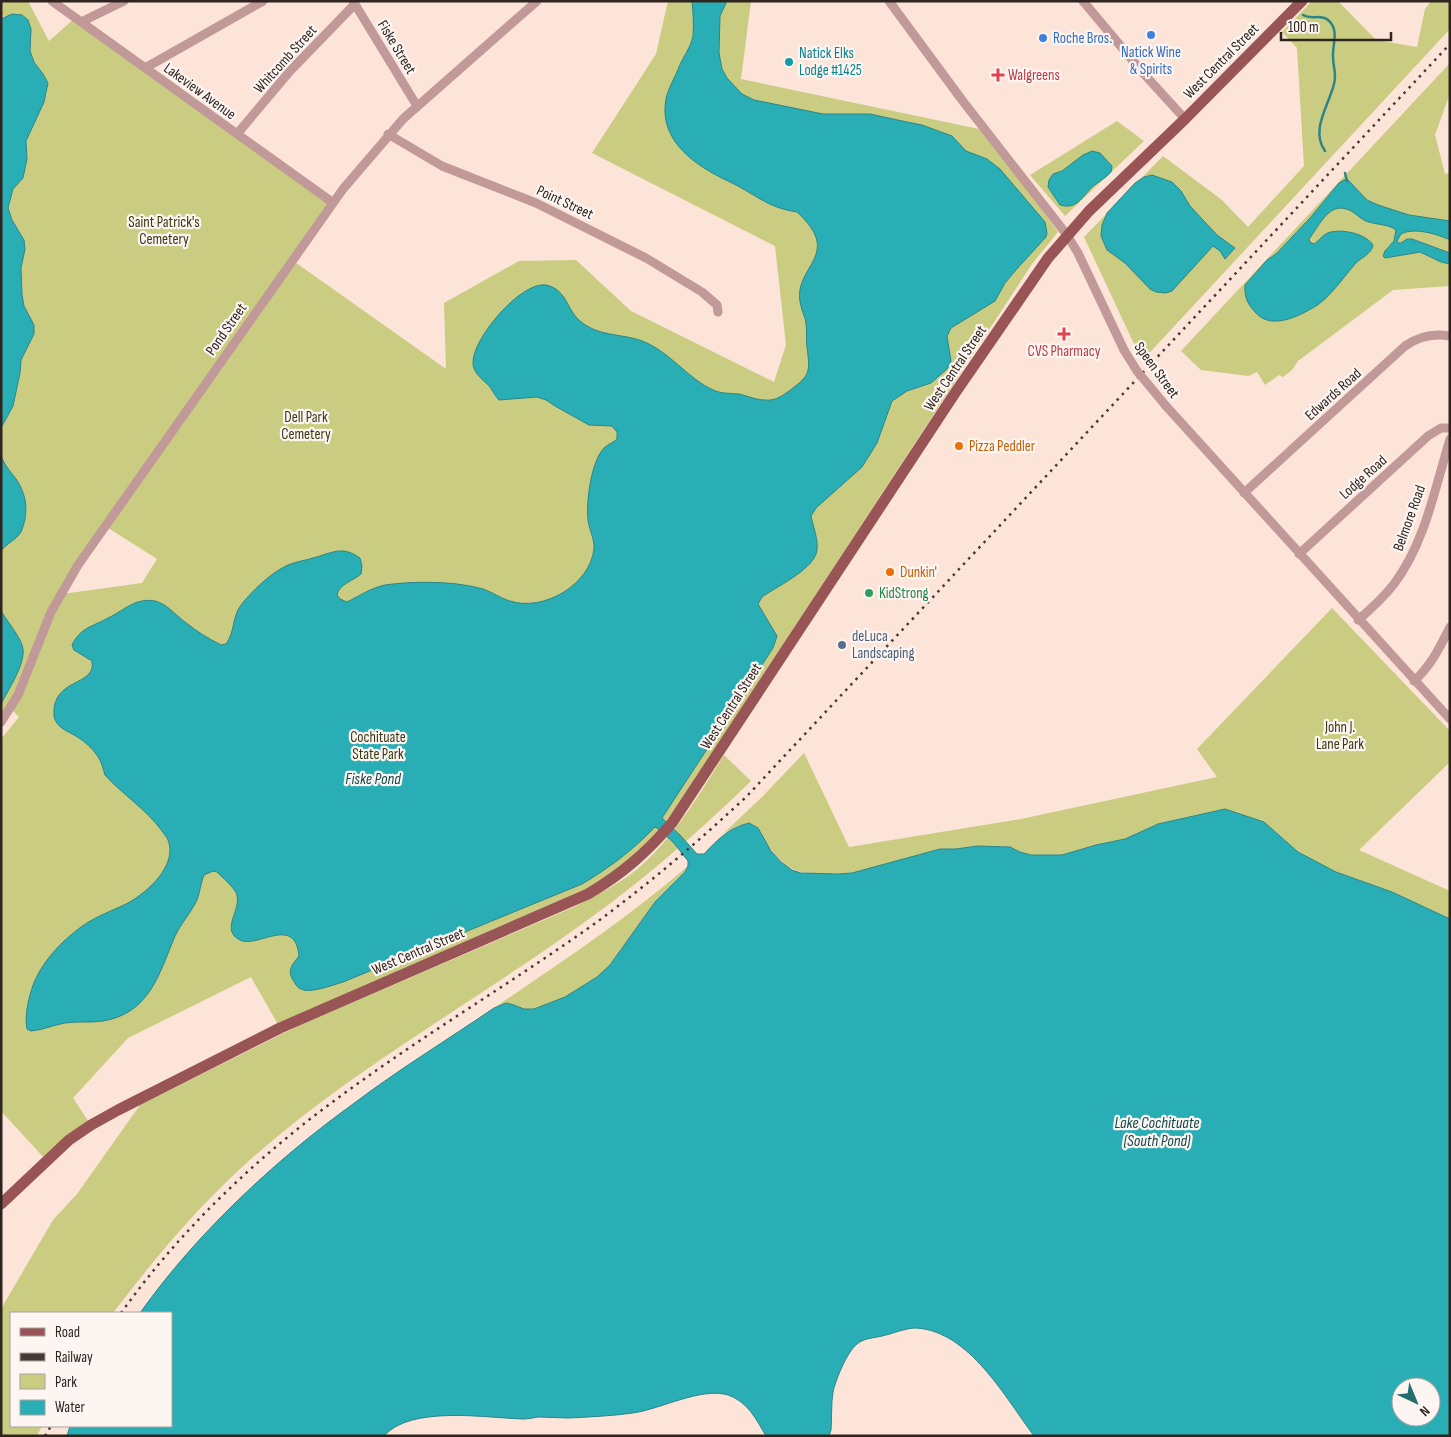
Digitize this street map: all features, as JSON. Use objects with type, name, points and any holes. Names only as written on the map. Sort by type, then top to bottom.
[{"type":"main road","name":"West Central Street","points":[[1,1204],[52,1155],[90,1125],[280,1028],[588,894],[624,871],[646,852],[672,823],[1029,284],[1067,235],[1302,1]]},
{"type":"street","name":"Lakeview Avenue","points":[[52,1],[332,202]]},
{"type":"street","points":[[81,22],[124,1]]},
{"type":"street","points":[[145,68],[263,1]]},
{"type":"street","name":"Pond Street","points":[[1,722],[18,695],[51,612],[78,565],[332,202],[388,134],[417,106],[537,1]]},
{"type":"street","name":"Speen Street","points":[[889,1],[962,100],[1067,235],[1078,253],[1124,350],[1141,377],[1358,620],[1450,719]]},
{"type":"street","points":[[1084,1],[1184,119]]},
{"type":"street","name":"Fiske Street","points":[[354,2],[417,106]]},
{"type":"street","name":"Whitcomb Street","points":[[237,134],[290,71],[354,2]]},
{"type":"street","name":"Point Street","points":[[388,134],[442,166],[536,203],[646,258],[702,292],[717,305],[718,312]]},
{"type":"street","name":"Edwards Road","points":[[1244,493],[1405,346],[1423,337],[1438,334],[1450,336]]},
{"type":"street","name":"Lodge Road","points":[[1299,554],[1428,436],[1441,428],[1450,428]]},
{"type":"street","name":"Belmore Road","points":[[1358,620],[1390,590],[1405,568],[1416,546],[1450,439]]},
{"type":"street","points":[[1414,681],[1434,658],[1450,627]]},
{"type":"green space","name":"Cochituate State Park","points":[[1,1],[28,1],[49,41],[75,18],[332,202],[292,260],[446,369],[444,303],[519,261],[576,260],[631,311],[774,382],[786,345],[775,246],[592,153],[656,54],[668,1],[751,1],[741,79],[979,129],[1058,232],[1032,264],[693,782],[665,831],[604,884],[280,1028],[251,977],[128,1038],[73,1098],[91,1125],[46,1160],[1,1111],[1,739],[19,717],[10,708],[1,722],[1,704],[9,688],[10,626],[1,611],[1,551],[20,534],[1,455],[1,428],[13,406],[21,360],[34,334],[34,325],[24,306],[22,295],[21,268],[24,240],[12,220],[8,208],[13,189],[23,178],[27,159],[26,141],[47,92],[43,74],[34,62],[30,51],[30,41],[5,16],[1,19]],"holes":[[[105,526],[157,559],[142,583],[62,594]]]},
{"type":"green space","points":[[1312,1],[1338,1],[1376,40],[1417,47],[1425,9],[1431,1],[1450,1],[1450,29],[1142,361],[1084,237],[1163,156],[1222,200],[1248,227],[1304,166],[1297,48],[1282,32]]},
{"type":"green space","points":[[1450,63],[1450,93],[1435,135],[1445,174],[1450,173],[1450,286],[1393,290],[1298,361],[1292,370],[1283,377],[1279,375],[1265,385],[1257,372],[1249,376],[1201,370],[1181,351]]},
{"type":"green space","points":[[1117,121],[1144,141],[1065,216],[1030,175]]},
{"type":"green space","name":"John J. Lane Park","points":[[1332,608],[1450,731],[1450,762],[1359,850],[1450,891],[1450,919],[1392,892],[1336,872],[1298,852],[1264,822],[1225,809],[1158,824],[1125,839],[1062,855],[1031,855],[1010,847],[977,846],[940,849],[852,873],[834,874],[806,873],[785,865],[767,844],[758,828],[738,826],[723,834],[804,753],[849,847],[1021,819],[1217,777],[1197,749]]},
{"type":"green space","points":[[724,755],[751,781],[706,824],[659,864],[586,921],[365,1071],[289,1127],[233,1175],[196,1213],[145,1272],[114,1312],[10,1312],[10,1427],[42,1427],[37,1436],[1,1436],[1,1309],[53,1220],[77,1194],[140,1105],[296,1027],[574,907],[610,887],[636,870],[655,852],[677,826]]},
{"type":"green space","points":[[688,866],[685,872],[655,902],[610,965],[597,977],[565,997],[534,1009],[524,1009],[506,1003],[494,1008],[617,922]]},
{"type":"water","name":"Lake Cochituate (South Pond)","points":[[692,1],[727,1],[720,16],[719,53],[722,69],[727,78],[742,94],[754,100],[823,114],[870,114],[922,125],[952,136],[966,151],[987,159],[1000,169],[1045,222],[1047,233],[1046,237],[1005,283],[995,301],[951,328],[947,336],[951,361],[947,369],[931,383],[907,391],[892,401],[877,443],[862,467],[816,508],[811,516],[817,545],[813,560],[792,578],[762,597],[758,604],[777,636],[773,648],[662,818],[697,854],[704,854],[724,835],[749,823],[758,828],[771,851],[792,870],[801,873],[838,874],[852,873],[940,849],[977,846],[1010,847],[1031,855],[1062,855],[1125,839],[1158,824],[1225,809],[1264,822],[1298,852],[1336,872],[1392,892],[1450,919],[1450,1436],[1034,1436],[998,1385],[969,1353],[953,1341],[935,1332],[916,1328],[866,1339],[853,1348],[842,1366],[834,1387],[829,1436],[766,1436],[751,1412],[741,1402],[728,1395],[717,1393],[693,1396],[644,1411],[609,1416],[538,1417],[529,1419],[470,1416],[430,1417],[412,1420],[396,1426],[384,1436],[67,1436],[70,1427],[172,1427],[172,1312],[141,1312],[211,1227],[266,1174],[323,1126],[387,1079],[494,1008],[506,1003],[524,1009],[534,1009],[565,997],[597,977],[610,965],[655,902],[685,872],[688,866],[688,861],[673,842],[655,827],[620,858],[582,884],[343,982],[321,989],[310,990],[298,988],[291,976],[291,968],[299,956],[296,944],[290,937],[283,935],[274,936],[247,942],[234,936],[231,926],[237,895],[234,889],[217,872],[213,871],[204,875],[197,901],[177,932],[151,990],[132,1010],[119,1017],[103,1021],[65,1023],[31,1031],[27,1029],[27,1012],[33,985],[50,957],[64,941],[81,927],[128,903],[144,892],[159,877],[169,859],[170,849],[168,840],[155,823],[105,775],[102,764],[90,747],[61,727],[55,720],[55,704],[59,695],[66,688],[88,675],[92,669],[92,661],[74,650],[72,645],[79,634],[133,604],[149,600],[166,606],[198,632],[212,640],[221,645],[226,644],[231,635],[238,610],[255,589],[279,570],[291,564],[337,551],[354,554],[360,558],[362,566],[361,574],[343,585],[338,591],[337,595],[340,599],[347,602],[380,586],[407,583],[432,582],[469,586],[483,589],[510,601],[523,603],[536,603],[563,593],[584,574],[591,562],[594,542],[588,512],[590,482],[600,453],[617,439],[617,432],[612,426],[589,425],[546,400],[537,397],[499,400],[473,367],[475,353],[480,340],[489,327],[512,302],[524,292],[536,286],[546,285],[560,292],[576,317],[587,326],[594,330],[649,344],[666,355],[696,380],[716,391],[771,400],[786,393],[805,377],[809,362],[800,292],[817,251],[817,240],[811,227],[797,212],[769,204],[704,168],[692,160],[674,139],[668,127],[665,114],[666,99],[693,36]]},
{"type":"water","points":[[12,14],[22,15],[28,20],[31,29],[30,51],[34,62],[48,83],[44,102],[26,141],[27,159],[23,178],[13,189],[8,208],[12,220],[24,240],[25,249],[21,268],[22,295],[24,306],[34,325],[34,334],[21,360],[13,406],[1,428],[1,19]]},
{"type":"water","points":[[1092,151],[1100,153],[1112,166],[1111,172],[1092,187],[1079,202],[1071,206],[1060,205],[1048,187],[1049,180],[1053,174],[1062,171],[1083,155]]},
{"type":"water","points":[[1152,175],[1172,182],[1181,191],[1190,206],[1217,235],[1235,248],[1225,259],[1220,251],[1213,246],[1172,291],[1166,293],[1150,289],[1125,263],[1107,250],[1101,236],[1102,225],[1107,213],[1135,183],[1144,177]]},
{"type":"water","points":[[1348,180],[1367,200],[1378,205],[1409,215],[1450,221],[1450,240],[1432,234],[1412,231],[1401,234],[1397,241],[1401,243],[1407,239],[1412,239],[1450,253],[1450,264],[1420,252],[1385,258],[1383,256],[1394,241],[1396,230],[1366,221],[1352,211],[1340,208],[1329,213],[1324,218],[1309,239],[1310,242],[1314,244],[1324,235],[1336,231],[1348,232],[1360,235],[1370,241],[1373,245],[1368,254],[1355,264],[1319,304],[1304,313],[1287,319],[1270,321],[1263,318],[1249,304],[1245,293],[1245,285],[1267,260],[1276,254],[1310,218],[1339,183]]},
{"type":"water","points":[[1,455],[5,465],[23,491],[26,511],[21,532],[1,551]]},
{"type":"water","points":[[1,611],[22,645],[23,655],[19,670],[1,704]]},
{"type":"waterway","points":[[1303,15],[1325,18],[1332,24],[1335,33],[1333,57],[1335,80],[1322,118],[1319,135],[1325,151]]},
{"type":"waterway","points":[[1345,173],[1347,181]]},
{"type":"railway","points":[[122,1312],[144,1282],[195,1223],[222,1195],[280,1143],[372,1073],[590,927],[670,864],[747,796],[1450,44]]},
{"type":"railway","points":[[45,1436],[50,1427]]},
{"type":"place","name":"Natick Wine & Spirits","points":[[1151,35]]},
{"type":"place","name":"Roche Bros.","points":[[1043,38]]},
{"type":"place","name":"Natick Elks Lodge #1425","points":[[789,62]]},
{"type":"place","name":"Walgreens","points":[[998,75]]},
{"type":"place","name":"CVS Pharmacy","points":[[1064,334]]},
{"type":"place","name":"Pizza Peddler","points":[[959,446]]},
{"type":"place","name":"Dunkin'","points":[[890,572]]},
{"type":"place","name":"KidStrong","points":[[869,593]]},
{"type":"place","name":"deLuca Landscaping","points":[[842,645]]},
{"type":"park label","name":"Saint Patrick's Cemetery","points":[[164,230]]},
{"type":"park label","name":"Dell Park Cemetery","points":[[306,426]]},
{"type":"water label","name":"Fiske Pond","points":[[373,778]]}]
